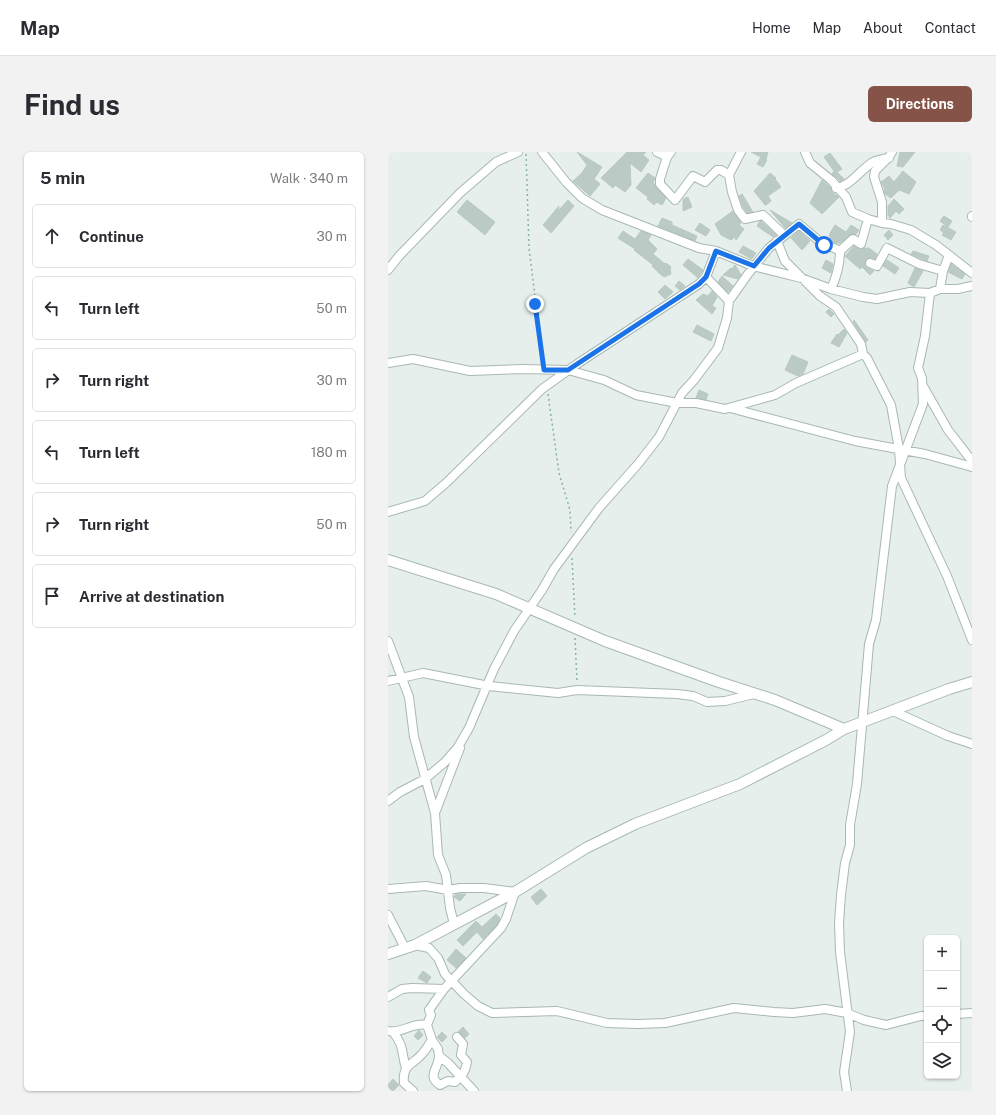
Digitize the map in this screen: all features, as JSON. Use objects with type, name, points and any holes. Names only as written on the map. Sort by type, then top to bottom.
[{"type":"street","points":[[388,270],[412,242],[476,178],[496,162],[518,152]]},
{"type":"street","points":[[542,152],[562,177],[582,198],[602,210],[699,248],[716,251],[754,266],[801,278],[831,289],[877,299],[910,292],[930,293],[940,289],[958,289],[972,286]]},
{"type":"street","points":[[657,152],[669,155],[660,179],[660,184],[676,200],[693,176],[706,182],[717,170],[721,170],[729,175]]},
{"type":"street","points":[[741,152],[729,175],[732,192],[738,210],[745,219],[763,215],[784,235]]},
{"type":"street","points":[[805,152],[810,163],[831,180],[836,188],[846,197],[852,212],[868,219],[911,230],[924,237],[972,273]]},
{"type":"street","points":[[836,188],[844,187],[874,161],[891,155]]},
{"type":"street","points":[[882,223],[882,202],[874,177],[875,171],[891,155]]},
{"type":"street","points":[[831,289],[838,275],[837,270],[840,263],[840,251],[853,239],[861,244],[868,219]]},
{"type":"street","points":[[435,813],[466,733],[514,630],[572,544],[659,437],[682,393],[694,380],[718,348],[725,329],[730,301],[754,266],[769,248],[799,224],[824,245],[840,251]]},
{"type":"street","points":[[777,241],[785,261],[820,296],[836,307],[860,344],[863,354],[891,405],[903,450]]},
{"type":"street","points":[[870,263],[877,266],[887,248],[919,264],[943,271]]},
{"type":"street","points":[[388,512],[425,501],[446,483],[547,386],[568,370],[699,284],[706,277],[716,251]]},
{"type":"street","points":[[940,289],[943,271],[949,255]]},
{"type":"street","points":[[706,277],[730,301]]},
{"type":"street","points":[[846,1091],[844,1072],[850,1032],[840,952],[839,923],[841,895],[845,863],[850,844],[850,826],[857,784],[861,723],[869,644],[876,620],[892,486],[900,466],[903,450],[923,404],[922,378],[918,368],[925,336],[930,293]]},
{"type":"street","points":[[388,363],[413,359],[470,371],[522,369],[568,370],[604,380],[636,395],[676,403],[696,403],[725,409],[775,394],[863,354]]},
{"type":"street","points":[[922,385],[948,430],[972,460]]},
{"type":"street","points":[[730,408],[855,441],[925,454],[972,467]]},
{"type":"street","points":[[900,466],[901,478],[947,576],[972,640]]},
{"type":"street","points":[[388,560],[496,594],[605,641],[754,694],[775,700],[844,729]]},
{"type":"street","points":[[388,641],[409,697],[414,737],[435,813],[438,855],[446,874],[454,924]]},
{"type":"street","points":[[388,681],[423,674],[488,686],[558,693],[577,690],[677,694],[693,696],[708,702],[725,701],[754,694]]},
{"type":"street","points":[[388,954],[410,946],[515,892],[586,848],[635,824],[735,786],[826,740],[844,729],[972,682]]},
{"type":"street","points":[[893,711],[912,718],[948,736],[972,744]]},
{"type":"street","points":[[388,801],[406,788],[425,779],[445,762],[458,747],[466,733]]},
{"type":"street","points":[[388,889],[426,886],[448,890],[460,888],[484,888],[515,892]]},
{"type":"street","points":[[457,1037],[463,1044],[461,1055],[467,1062],[466,1068],[461,1077],[454,1082],[448,1081],[440,1085],[435,1082],[433,1076],[439,1062],[439,1056],[438,1049],[432,1040],[427,1025],[432,1016],[430,1010],[444,989],[501,928],[506,919],[515,892]]},
{"type":"street","points":[[388,915],[410,946]]},
{"type":"street","points":[[410,946],[427,947],[432,951],[438,958],[445,974],[451,981],[478,1006],[492,1013],[557,1012],[607,1023],[638,1024],[664,1023],[734,1008],[793,1013],[825,1009],[847,1013],[864,1020],[886,1025],[924,1016]]},
{"type":"street","points":[[388,997],[402,989],[444,989]]},
{"type":"street","points":[[960,1014],[972,1013]]},
{"type":"street","points":[[413,1091],[404,1083],[406,1068],[403,1047],[391,1032],[419,1024],[427,1025]]},
{"type":"street","points":[[406,1068],[415,1059],[422,1055],[432,1040]]},
{"type":"street","points":[[439,1056],[448,1063],[474,1091]]},
{"type":"path","points":[[526,152],[529,248],[544,370]]},
{"type":"path","points":[[547,386],[559,473],[570,510],[577,690]]},
{"type":"building","points":[[577,152],[602,167],[594,179],[600,184],[590,196],[573,181],[582,173],[587,165]]},
{"type":"building","points":[[627,152],[646,152],[643,155],[649,160],[641,172],[630,163],[631,185],[625,192],[615,185],[613,188],[601,178]]},
{"type":"building","points":[[751,152],[768,152],[767,160],[763,167],[757,164],[761,157]]},
{"type":"building","points":[[900,152],[915,152],[903,167],[897,166]]},
{"type":"building","points":[[830,153],[842,169],[837,172],[844,179],[840,181],[832,174],[834,171],[824,157]]},
{"type":"building","points":[[903,171],[916,182],[909,194],[899,190],[891,198],[885,194],[885,189],[881,182],[889,176],[894,182]]},
{"type":"building","points":[[648,173],[655,178],[653,183],[666,198],[662,205],[657,202],[654,205],[647,199],[648,197],[636,188]]},
{"type":"building","points":[[770,173],[776,178],[775,179],[781,187],[768,196],[771,201],[765,205],[754,191]]},
{"type":"building","points":[[822,180],[831,188],[832,192],[839,197],[822,214],[810,203]]},
{"type":"building","points":[[742,194],[753,212],[747,213],[743,207],[739,196]]},
{"type":"building","points":[[688,197],[692,207],[683,211],[683,199]]},
{"type":"building","points":[[894,199],[904,209],[899,214],[896,211],[890,218],[888,215],[888,206]]},
{"type":"building","points":[[467,200],[495,222],[485,235],[457,212]]},
{"type":"building","points":[[568,200],[574,206],[551,233],[543,225],[559,206],[558,211]]},
{"type":"building","points":[[770,210],[792,223],[785,228]]},
{"type":"building","points":[[733,211],[741,223],[739,225],[744,229],[736,240],[735,237],[731,240],[721,235],[715,224]]},
{"type":"building","points":[[944,216],[952,221],[948,227],[940,221]]},
{"type":"building","points":[[662,218],[672,222],[672,225],[697,236],[695,241],[658,226]]},
{"type":"building","points":[[760,221],[776,235],[773,237],[757,226]]},
{"type":"building","points":[[700,223],[710,230],[706,236],[695,230]]},
{"type":"building","points":[[835,225],[846,232],[851,225],[859,230],[856,234],[850,235],[840,243],[832,242],[829,235]]},
{"type":"building","points":[[943,225],[956,232],[951,240],[942,235],[944,233],[940,230]]},
{"type":"building","points":[[889,230],[893,235],[888,240],[884,235]]},
{"type":"building","points":[[623,231],[635,239],[641,231],[651,235],[648,240],[657,249],[653,254],[671,267],[671,274],[664,277],[652,266],[653,265],[634,250],[635,249],[618,238]]},
{"type":"building","points":[[799,231],[810,241],[802,250],[791,238]]},
{"type":"building","points":[[743,246],[756,253],[752,259],[739,252]]},
{"type":"building","points":[[854,246],[860,249],[869,248],[877,254],[875,259],[869,258],[865,261],[866,267],[874,271],[870,275],[862,267],[860,269],[845,256]]},
{"type":"building","points":[[913,251],[929,256],[927,261],[911,254]]},
{"type":"building","points":[[688,259],[703,270],[698,278],[683,265]]},
{"type":"building","points":[[826,260],[833,264],[831,273],[822,268]]},
{"type":"building","points":[[887,260],[899,268],[895,274],[883,266]]},
{"type":"building","points":[[951,264],[965,274],[962,279],[948,272]]},
{"type":"building","points":[[735,265],[741,275],[738,279],[723,275],[731,268],[732,269]]},
{"type":"building","points":[[915,268],[923,271],[914,287],[908,283]]},
{"type":"building","points":[[722,276],[733,286],[728,292],[718,282]]},
{"type":"building","points":[[679,281],[685,286],[680,290],[675,286]]},
{"type":"building","points":[[665,285],[673,292],[665,299],[658,292]]},
{"type":"building","points":[[712,291],[717,297],[712,306],[716,308],[712,314],[696,300],[703,294],[708,296]]},
{"type":"building","points":[[829,309],[834,314],[831,317],[826,312]]},
{"type":"building","points":[[854,320],[868,340],[866,342],[853,322]]},
{"type":"building","points":[[697,325],[714,334],[711,341],[693,332]]},
{"type":"building","points":[[844,329],[847,333],[839,347],[831,343],[837,334],[838,335]]},
{"type":"building","points":[[792,355],[808,362],[803,374],[798,376],[785,370]]},
{"type":"building","points":[[699,390],[708,394],[706,400],[696,398]]},
{"type":"building","points":[[541,889],[547,896],[537,905],[531,897]]},
{"type":"building","points":[[456,894],[466,894],[460,901],[454,897]]},
{"type":"building","points":[[496,914],[500,918],[497,925],[483,939],[477,932],[463,946],[457,940],[476,921],[482,927]]},
{"type":"building","points":[[456,949],[466,958],[456,968],[447,960]]},
{"type":"building","points":[[423,971],[431,977],[427,983],[418,978]]},
{"type":"building","points":[[463,1027],[469,1034],[465,1038],[458,1032]]},
{"type":"building","points":[[419,1030],[423,1035],[418,1040],[414,1036]]},
{"type":"building","points":[[442,1032],[447,1037],[442,1042],[437,1037]]},
{"type":"building","points":[[393,1079],[399,1085],[393,1091],[388,1091],[388,1085]]},
{"type":"route","points":[[535,304],[544,370],[568,370],[645,321],[699,284],[706,277],[716,251],[754,266],[769,248],[799,224],[824,245]]}]
